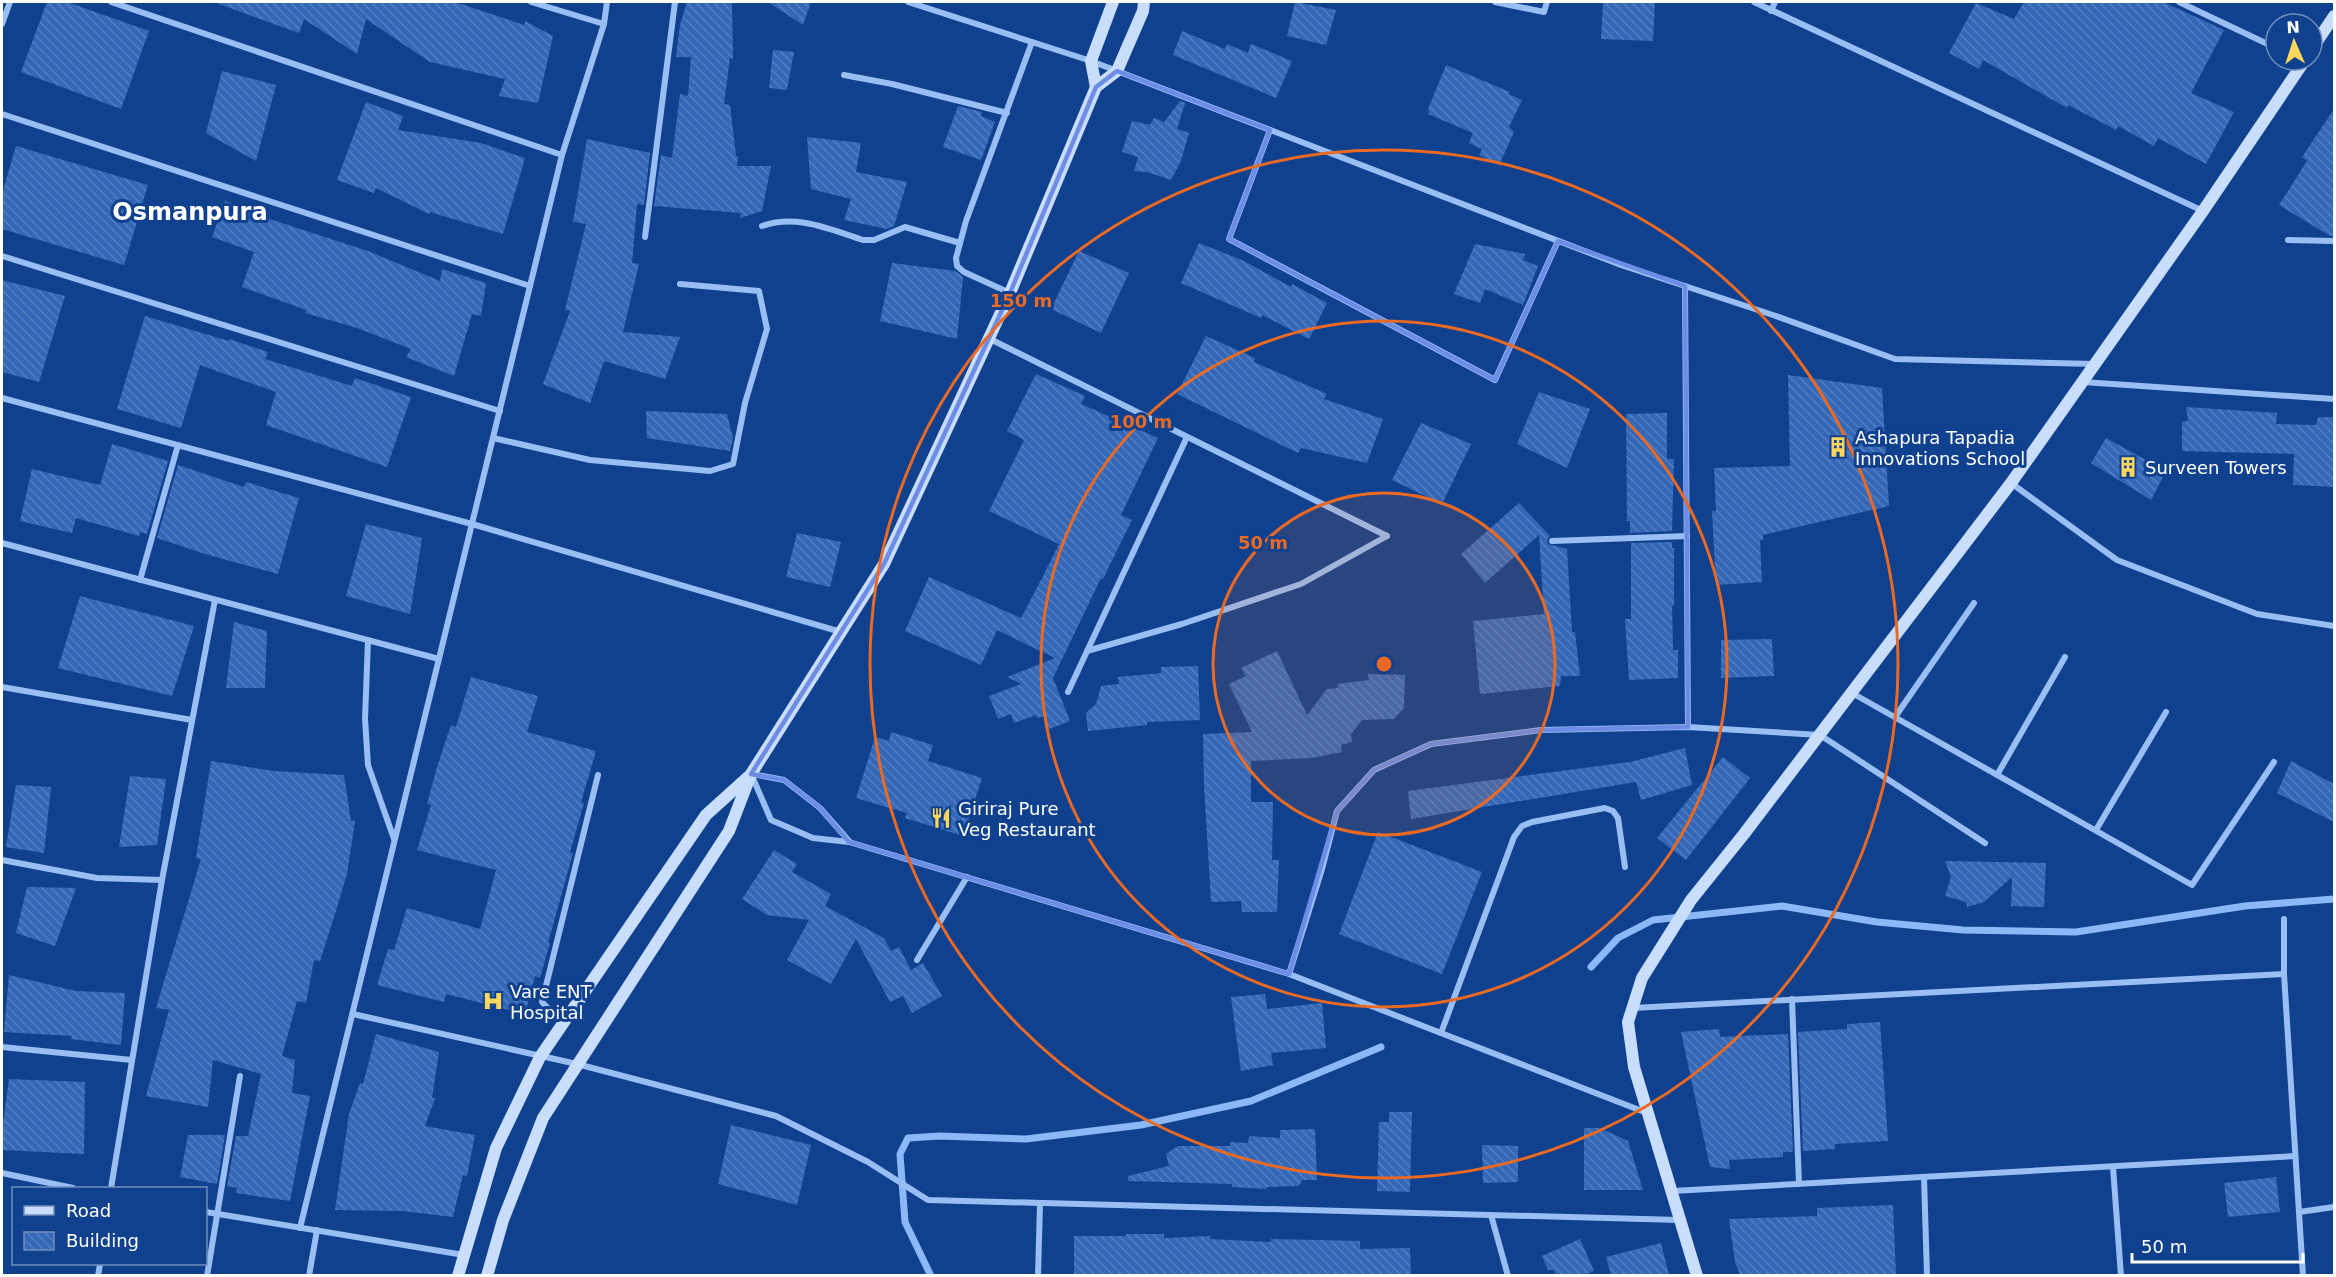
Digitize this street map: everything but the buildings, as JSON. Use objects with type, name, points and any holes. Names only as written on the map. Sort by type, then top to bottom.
[{"type":"street","points":[[2,24],[10,2]]},
{"type":"street","points":[[111,2],[562,154]]},
{"type":"street","points":[[531,2],[604,24]]},
{"type":"street","points":[[300,1228],[562,154],[604,24],[607,2]]},
{"type":"street","points":[[645,237],[675,2]]},
{"type":"street","points":[[908,2],[1091,61],[1558,241],[1895,359],[2095,364]]},
{"type":"street","points":[[1096,87],[1091,61],[1113,2]]},
{"type":"street","points":[[487,1275],[503,1220],[543,1118],[729,831],[751,774],[884,564],[1011,293],[1096,87],[1117,71],[1143,11],[1144,2]]},
{"type":"street","points":[[1495,2],[1544,12],[1547,2]]},
{"type":"street","points":[[1754,2],[2203,210]]},
{"type":"street","points":[[1771,11],[1775,2]]},
{"type":"street","points":[[2179,2],[2264,42]]},
{"type":"street","points":[[2324,31],[2334,16]]},
{"type":"street","points":[[1011,293],[964,272],[957,266],[956,258],[966,221],[1032,42]]},
{"type":"street","points":[[1697,1275],[1634,1067],[1628,1022],[1642,978],[1691,900],[1820,735],[2011,483],[2203,210],[2296,72]]},
{"type":"street","points":[[844,75],[892,84],[1007,113]]},
{"type":"street","points":[[2,114],[530,286]]},
{"type":"street","points":[[1270,130],[1229,239],[1495,380],[1558,241]]},
{"type":"street","points":[[762,226],[775,222],[802,221],[863,240],[874,240],[905,227],[960,243]]},
{"type":"street","points":[[2288,240],[2334,241]]},
{"type":"street","points":[[2,256],[500,411]]},
{"type":"street","points":[[493,438],[590,460],[710,471],[733,465],[745,403],[767,329],[759,291],[680,284]]},
{"type":"street","points":[[1685,286],[1688,727]]},
{"type":"street","points":[[990,339],[1388,536],[1301,584],[1182,624],[1088,651]]},
{"type":"street","points":[[2082,382],[2334,399]]},
{"type":"street","points":[[2,398],[472,524],[842,632]]},
{"type":"street","points":[[1068,692],[1186,437]]},
{"type":"street","points":[[140,580],[178,445]]},
{"type":"street","points":[[2011,483],[2117,560],[2257,614],[2334,626]]},
{"type":"street","points":[[1552,541],[1687,536]]},
{"type":"street","points":[[2,543],[439,659]]},
{"type":"street","points":[[111,1187],[162,880],[215,600]]},
{"type":"street","points":[[1895,717],[1974,603]]},
{"type":"street","points":[[368,640],[365,719],[368,765],[395,841]]},
{"type":"street","points":[[1997,775],[2065,657]]},
{"type":"street","points":[[2,687],[192,720]]},
{"type":"street","points":[[1852,693],[2192,885],[2274,762]]},
{"type":"street","points":[[2096,830],[2166,712]]},
{"type":"street","points":[[1289,974],[1322,869],[1337,811],[1374,770],[1431,744],[1541,730],[1688,727],[1820,735],[1985,843]]},
{"type":"street","points":[[751,774],[784,780],[820,808],[849,842]]},
{"type":"street","points":[[751,774],[771,820],[813,838],[849,842],[1289,974],[1648,1113]]},
{"type":"street","points":[[458,1275],[496,1148],[540,1057],[706,815],[751,774]]},
{"type":"street","points":[[563,1024],[542,1002],[598,775]]},
{"type":"street","points":[[1441,1033],[1514,837],[1522,826],[1605,808],[1613,811],[1618,818],[1625,867]]},
{"type":"street","points":[[2,860],[98,878],[162,880]]},
{"type":"street","points":[[917,960],[967,877]]},
{"type":"street","points":[[2284,919],[2284,974],[2302,1275]]},
{"type":"street","points":[[1632,1008],[2284,974]]},
{"type":"street","points":[[1792,999],[1799,1184]]},
{"type":"street","points":[[352,1014],[578,1064],[776,1116],[868,1162],[928,1200],[1680,1220]]},
{"type":"street","points":[[2,1047],[132,1060]]},
{"type":"street","points":[[207,1275],[240,1076]]},
{"type":"street","points":[[1671,1191],[2295,1156]]},
{"type":"street","points":[[2113,1167],[2121,1275]]},
{"type":"street","points":[[2,1173],[68,1187]]},
{"type":"street","points":[[1924,1177],[1927,1275]]},
{"type":"street","points":[[1038,1275],[1040,1204]]},
{"type":"street","points":[[2299,1212],[2334,1207]]},
{"type":"street","points":[[207,1212],[464,1255]]},
{"type":"street","points":[[1491,1215],[1508,1275]]},
{"type":"street","points":[[309,1275],[317,1230]]},
{"type":"highlighted area","points":[[1117,71],[1270,130],[1229,239],[1495,380],[1558,241],[1685,286],[1688,727],[1541,730],[1431,744],[1374,770],[1337,811],[1289,974],[849,842],[820,808],[784,780],[751,774],[884,564],[1010,293],[1096,87]]},
{"type":"waterway","points":[[1591,967],[1618,938],[1653,920],[1782,906],[1877,922],[1963,930],[2076,932],[2245,906],[2334,899]]},
{"type":"waterway","points":[[931,1276],[905,1222],[900,1154],[908,1138],[940,1136],[1026,1139],[1141,1125],[1251,1101],[1381,1047]]},
{"type":"place","name":"Ashapura Tapadia Innovations School","points":[[1838,447]]},
{"type":"place","name":"Surveen Towers","points":[[2128,467]]},
{"type":"place","name":"Giriraj Pure Veg Restaurant","points":[[941,818]]},
{"type":"place","name":"Vare ENT Hospital","points":[[493,1001]]},
{"type":"district","name":"Osmanpura","points":[[190,212]]}]
